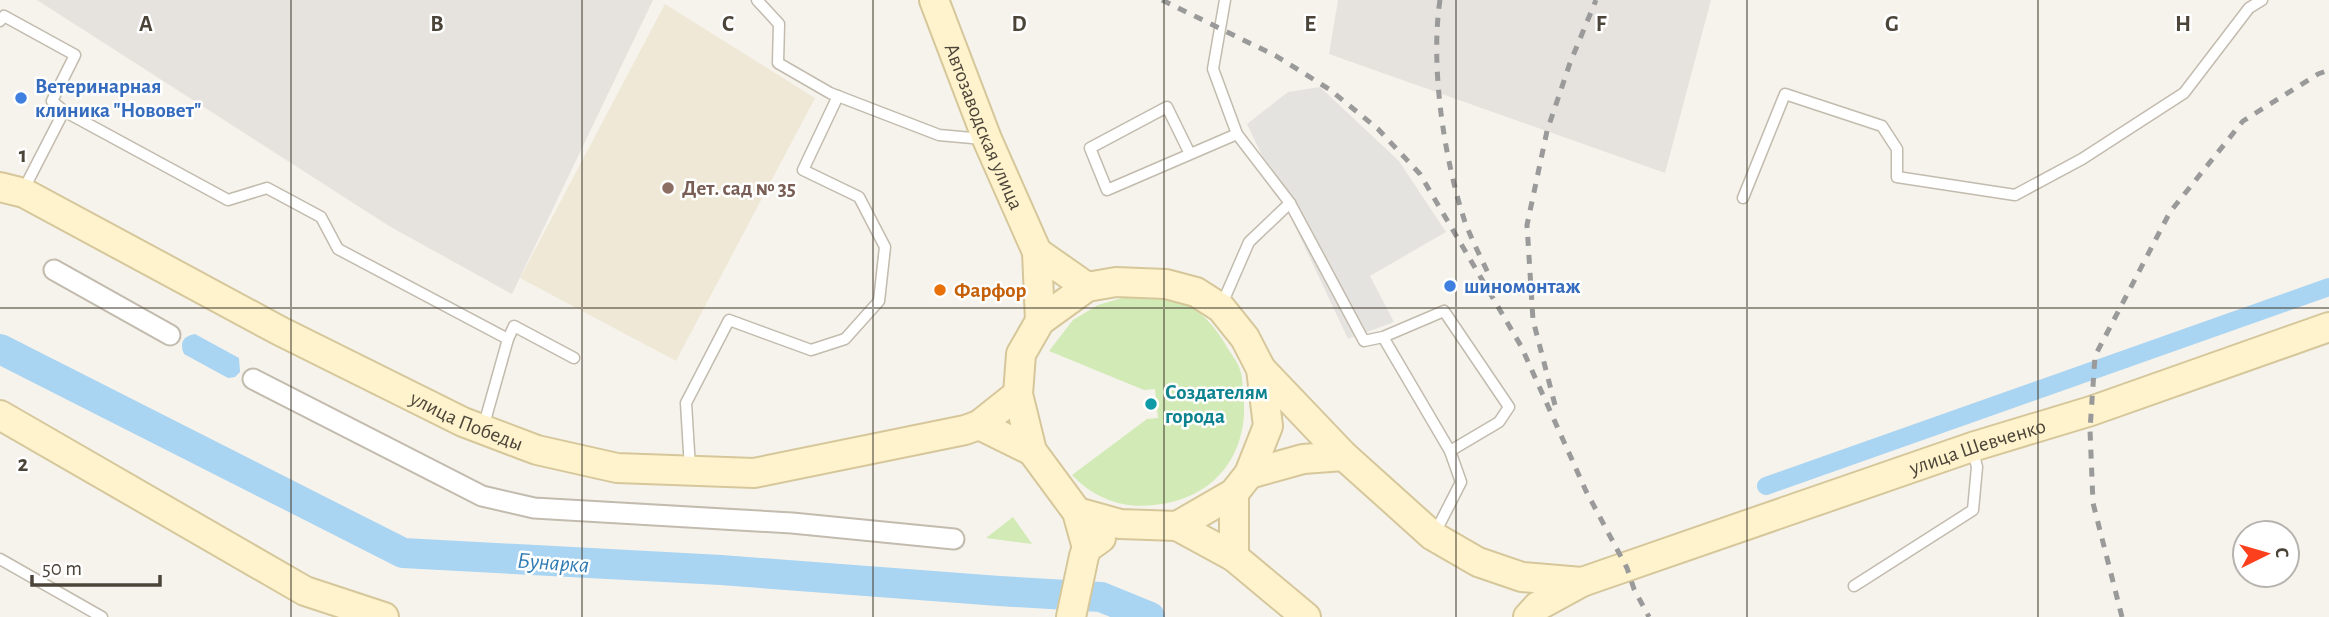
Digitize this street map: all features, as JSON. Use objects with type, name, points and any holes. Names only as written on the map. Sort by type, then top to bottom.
[{"type":"main road","name":"Автозаводская улица","points":[[934,0],[986,139],[1037,252]]},
{"type":"main road","name":"улица Победы","points":[[12,190],[280,331],[482,431],[537,450],[617,468],[754,472],[979,425]]},
{"type":"main road","points":[[1037,252],[1087,287]]},
{"type":"main road","points":[[1037,252],[1040,321]]},
{"type":"main road","points":[[1071,617],[1084,561],[1077,512],[1032,451],[1018,394],[1021,354],[1040,321],[1087,287],[1116,282],[1166,284],[1196,292],[1221,308],[1245,338],[1261,369],[1345,456],[1433,536],[1478,562],[1522,577],[1582,582]]},
{"type":"main road","name":"улица Шевченко","points":[[1582,582],[1972,447],[2091,411],[2329,327]]},
{"type":"main road","points":[[1234,557],[1241,484],[1268,426],[1261,369]]},
{"type":"main road","points":[[1018,394],[979,425],[1032,451]]},
{"type":"main road","points":[[0,415],[305,590],[384,617]]},
{"type":"main road","points":[[1177,526],[1241,484],[1303,459],[1345,456]]},
{"type":"main road","points":[[1077,512],[1120,524],[1177,526],[1234,557],[1306,617]]},
{"type":"main road","points":[[1084,561],[1120,524]]},
{"type":"main road","points":[[1528,617],[1538,606],[1582,582]]},
{"type":"street","points":[[54,270],[170,335]]},
{"type":"street","points":[[254,379],[482,496],[534,508],[792,523],[954,539]]},
{"type":"lane","points":[[757,0],[779,24],[778,62],[838,96],[939,135],[986,139]]},
{"type":"lane","points":[[1225,0],[1213,69],[1237,134],[1290,203],[1364,341],[1383,337],[1444,311],[1509,407],[1499,422],[1450,451]]},
{"type":"lane","points":[[1743,198],[1785,94],[1882,126],[1897,149],[1897,177],[2015,195],[2082,159],[2184,93],[2249,8],[2262,0]]},
{"type":"lane","points":[[0,21],[4,16],[75,55],[52,101],[64,111],[228,200],[267,188],[321,217],[338,249],[508,340]]},
{"type":"lane","points":[[690,470],[686,403],[729,320],[811,350],[845,340],[879,301],[886,247],[859,197],[803,170],[838,96]]},
{"type":"lane","points":[[1190,154],[1167,107],[1090,148],[1107,190],[1237,134]]},
{"type":"lane","points":[[12,190],[29,179],[64,111]]},
{"type":"lane","points":[[1221,308],[1249,242],[1290,203]]},
{"type":"lane","points":[[482,431],[514,326],[574,358]]},
{"type":"lane","points":[[1383,337],[1450,451],[1461,482],[1433,536]]},
{"type":"lane","points":[[1854,586],[1973,510],[1977,467],[1972,447]]},
{"type":"lane","points":[[0,559],[102,617]]},
{"type":"shaded area","points":[[37,0],[653,0],[512,294],[389,226]]},
{"type":"shaded area","points":[[1338,0],[1711,0],[1665,173],[1329,54]]},
{"type":"shaded area","name":"Дет. сад № 35","points":[[665,4],[815,98],[676,361],[520,278]]},
{"type":"shaded area","points":[[1320,87],[1399,161],[1446,232],[1370,276],[1394,322],[1348,339],[1247,124],[1288,92]]},
{"type":"green space","points":[[1129,296],[1173,300],[1196,310],[1221,337],[1238,364],[1242,377],[1244,413],[1241,434],[1225,469],[1195,493],[1176,501],[1154,505],[1131,505],[1109,500],[1090,490],[1072,475],[1147,419],[1158,418],[1155,389],[1144,390],[1049,351],[1073,320],[1098,305]]},
{"type":"green space","points":[[1013,517],[1032,544],[986,538]]},
{"type":"water","points":[[195,334],[239,358],[240,372],[235,377],[228,378],[184,354],[183,341]]},
{"type":"waterway","points":[[1766,486],[2329,287]]},
{"type":"waterway","name":"Бунарка","points":[[0,349],[403,553],[721,570],[1101,597],[1150,617]]},
{"type":"railway","points":[[1162,0],[1276,56],[1329,89],[1378,129],[1420,174],[1521,346],[1586,491],[1627,568],[1634,589],[1649,617]]},
{"type":"railway","points":[[1440,0],[1437,26],[1438,83],[1445,141],[1465,222],[1489,275]]},
{"type":"railway","points":[[1555,405],[1533,320],[1527,225],[1547,131],[1570,63],[1596,0]]},
{"type":"railway","points":[[2122,617],[2093,503],[2090,430],[2095,356],[2170,212],[2243,121],[2318,74],[2329,70]]},
{"type":"place","name":"Ветеринарная клиника \"Нововет\"","points":[[21,98]]},
{"type":"place","name":"Дет. сад № 35","points":[[668,188]]},
{"type":"place","name":"шиномонтаж","points":[[1450,286]]},
{"type":"place","name":"Фарфор","points":[[940,290]]},
{"type":"place","name":"Создателям города","points":[[1151,404]]}]
